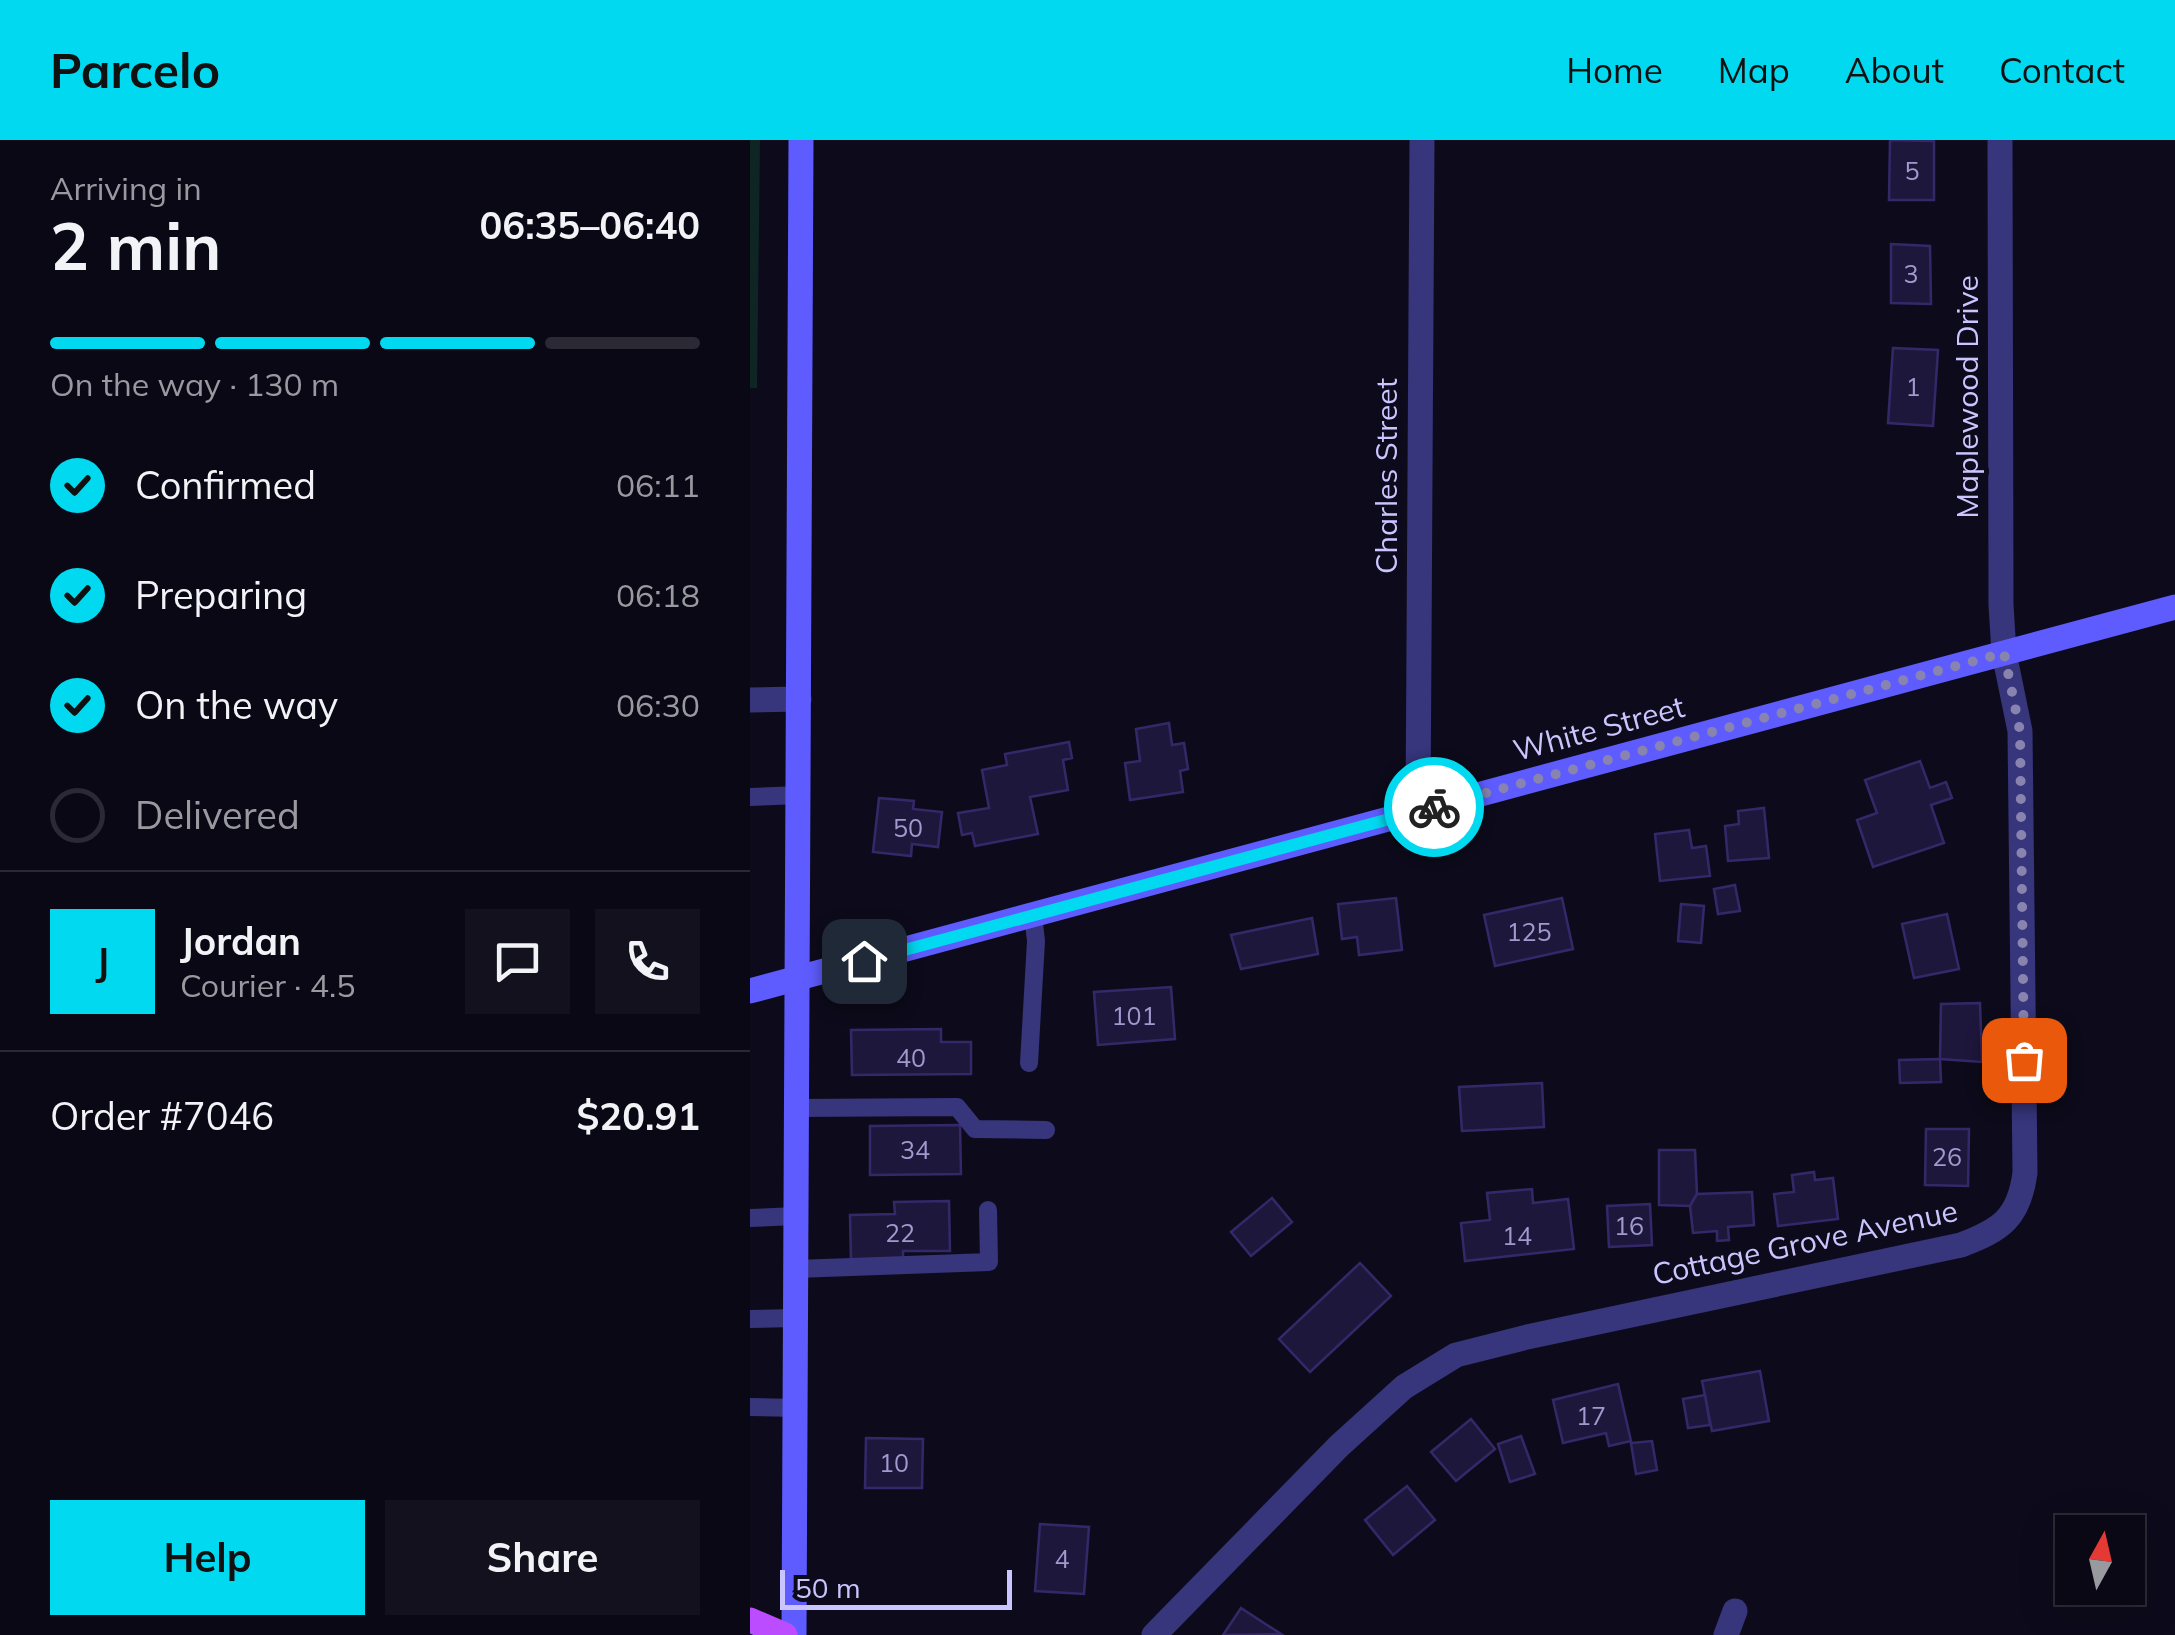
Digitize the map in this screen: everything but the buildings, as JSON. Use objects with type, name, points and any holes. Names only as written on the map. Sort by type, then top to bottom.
[{"type":"main road","points":[[750,1620],[784,1635]]},
{"type":"street","points":[[794,1635],[800,140]]},
{"type":"street","name":"Charles Street","points":[[1418,812],[1422,140]]},
{"type":"street","name":"Maplewood Drive","points":[[2000,140],[2004,653]]},
{"type":"street","name":"White Street","points":[[750,991],[2175,607]]},
{"type":"street","name":"Cottage Grove Avenue","points":[[1154,1635],[1378,1408],[1430,1368],[1456,1355],[1527,1336],[1961,1245],[1990,1234],[2012,1214],[2019,1203],[2025,1173],[2020,731],[2004,653]]},
{"type":"street","points":[[750,700],[799,699]]},
{"type":"lane","points":[[750,797],[800,795]]},
{"type":"lane","points":[[1028,1063],[1036,942],[1033,915]]},
{"type":"lane","points":[[797,1108],[956,1107],[975,1129],[1046,1130]]},
{"type":"lane","points":[[796,1269],[990,1262],[988,1210]]},
{"type":"lane","points":[[750,1218],[797,1216]]},
{"type":"lane","points":[[750,1320],[796,1318]]},
{"type":"lane","points":[[750,1406],[796,1408]]},
{"type":"green space","points":[[750,140],[760,140],[757,388],[750,388]]},
{"type":"way so far","points":[[1434,807],[2004,653],[2020,731],[2024,1060]]},
{"type":"route","points":[[864,961],[1434,807]]}]
